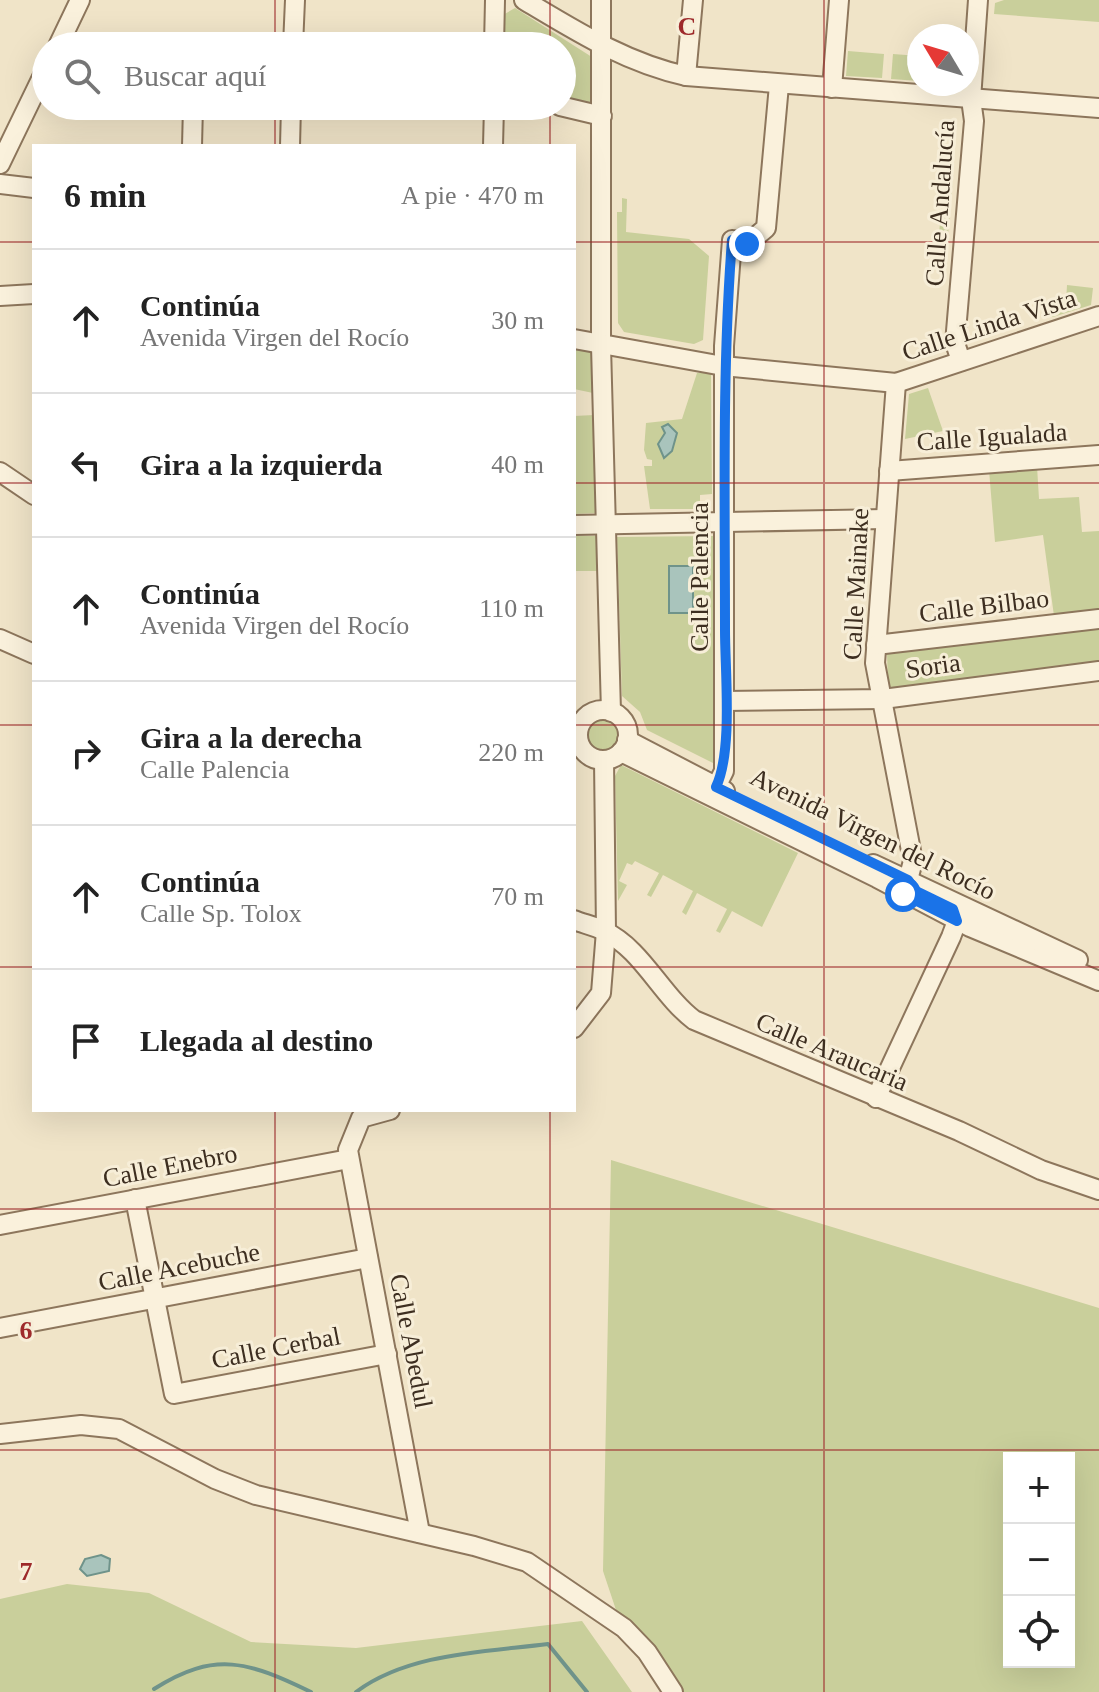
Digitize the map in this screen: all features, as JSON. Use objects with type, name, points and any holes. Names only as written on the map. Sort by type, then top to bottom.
[{"type":"street","points":[[65,32],[80,0]]},
{"type":"street","points":[[294,32],[295,0]]},
{"type":"street","points":[[494,32],[495,0]]},
{"type":"street","points":[[524,0],[603,47],[656,69],[686,76],[1099,108]]},
{"type":"street","points":[[601,0],[601,346],[611,712]]},
{"type":"street","points":[[686,76],[693,0]]},
{"type":"street","points":[[832,88],[839,0]]},
{"type":"street","name":"Calle Andalucía","points":[[961,361],[955,343],[974,121],[971,99],[978,0]]},
{"type":"street","name":"Calle Palencia","points":[[716,787],[724,771],[723,366],[732,240],[747,244],[766,228],[779,85]]},
{"type":"street","points":[[0,164],[32,100]]},
{"type":"street","points":[[576,110],[602,116]]},
{"type":"street","points":[[192,144],[193,120]]},
{"type":"street","points":[[290,144],[291,120]]},
{"type":"street","points":[[493,144],[494,120]]},
{"type":"street","points":[[0,184],[32,188]]},
{"type":"street","points":[[0,296],[32,294]]},
{"type":"street","name":"Calle Linda Vista","points":[[896,383],[1099,316]]},
{"type":"street","points":[[576,340],[723,366],[896,383]]},
{"type":"street","name":"Calle Mainake","points":[[896,383],[876,668],[913,861],[908,880]]},
{"type":"street","name":"Calle Igualada","points":[[889,471],[1099,455]]},
{"type":"street","points":[[0,472],[32,494]]},
{"type":"street","points":[[0,486],[32,508]]},
{"type":"street","points":[[576,525],[725,525],[885,519]]},
{"type":"street","name":"Calle Bilbao","points":[[876,645],[1099,619]]},
{"type":"street","points":[[0,639],[32,653]]},
{"type":"street","name":"Soria","points":[[725,701],[883,699],[1099,671]]},
{"type":"street","points":[[576,1025],[601,993],[617,751],[626,725],[611,712],[597,711],[578,723],[580,745],[587,754],[617,751]]},
{"type":"street","name":"Avenida Virgen del Rocío","points":[[617,751],[716,787],[1099,970]]},
{"type":"street","name":"Avenida Virgen del Rocío","points":[[617,751],[877,878],[927,907],[1099,981]]},
{"type":"street","points":[[876,1098],[957,921],[953,909],[916,891],[908,880]]},
{"type":"street","points":[[927,907],[939,917],[949,942]]},
{"type":"street","points":[[957,921],[968,916],[1033,944],[1045,944]]},
{"type":"street","name":"Calle Araucaria","points":[[576,921],[606,931],[638,959],[664,993],[694,1020],[959,1131],[1041,1170],[1099,1190]]},
{"type":"street","points":[[949,942],[982,933]]},
{"type":"street","points":[[330,1163],[344,1131],[361,1118],[383,1112]]},
{"type":"street","points":[[349,1159],[349,1142],[361,1118]]},
{"type":"street","name":"Calle Enebro","points":[[0,1225],[349,1159]]},
{"type":"street","name":"Calle Abedul","points":[[349,1159],[420,1533]]},
{"type":"street","points":[[135,1199],[156,1298]]},
{"type":"street","name":"Calle Acebuche","points":[[0,1328],[368,1258]]},
{"type":"street","name":"Calle Cerbal","points":[[156,1298],[174,1394],[387,1354]]},
{"type":"street","points":[[0,1434],[81,1425],[119,1429],[215,1479],[256,1495],[420,1533],[527,1562],[624,1628],[647,1652],[673,1692]]},
{"type":"green space","points":[[1004,0],[1099,0],[1099,22],[994,14],[995,3]]},
{"type":"green space","points":[[515,8],[553,32],[502,32],[503,15]]},
{"type":"green space","points":[[576,47],[595,59],[595,107],[576,102]]},
{"type":"green space","points":[[848,51],[884,54],[882,78],[846,76]]},
{"type":"green space","points":[[893,54],[907,55],[907,80],[891,79]]},
{"type":"green space","points":[[944,178],[953,179],[948,235],[939,234]]},
{"type":"green space","points":[[622,198],[627,199],[626,232],[689,239],[709,256],[703,340],[694,344],[624,332],[618,323],[617,212],[622,212]]},
{"type":"green space","points":[[1067,285],[1093,288],[1091,305],[1053,317],[1048,315],[1049,302],[1066,303]]},
{"type":"green space","points":[[576,347],[593,351],[593,393],[576,389]]},
{"type":"green space","points":[[697,373],[711,373],[712,494],[700,495],[700,509],[650,509],[644,466],[652,466],[652,460],[647,459],[644,450],[646,423],[682,419]]},
{"type":"green space","points":[[928,388],[943,431],[905,439],[909,394]]},
{"type":"green space","points":[[594,415],[596,513],[576,514],[576,416]]},
{"type":"green space","points":[[1037,466],[1039,499],[1079,497],[1082,532],[1099,531],[1099,612],[1054,616],[1043,535],[995,542],[989,470]]},
{"type":"green space","points":[[576,536],[600,536],[600,571],[576,571]]},
{"type":"green space","points":[[713,536],[715,764],[647,730],[640,712],[622,696],[617,537]]},
{"type":"green space","points":[[1099,628],[1099,661],[888,689],[887,653]]},
{"type":"green space","points":[[603,718],[614,723],[619,734],[614,745],[603,750],[592,745],[587,734],[592,723]]},
{"type":"green space","points":[[621,765],[798,853],[762,927],[732,911],[720,933],[716,931],[727,909],[697,893],[686,915],[682,912],[693,891],[663,875],[651,897],[647,895],[659,873],[635,861],[632,865],[627,863],[619,881],[627,885],[618,901],[615,776]]},
{"type":"green space","points":[[611,1160],[1099,1308],[1099,1692],[677,1692],[617,1613],[603,1571]]},
{"type":"green space","points":[[67,1584],[149,1593],[251,1642],[356,1648],[582,1621],[632,1692],[0,1692],[0,1599]]},
{"type":"water","points":[[668,424],[677,433],[672,451],[664,458],[658,444],[665,433],[662,427]]},
{"type":"water","points":[[669,566],[693,566],[693,613],[669,613]]},
{"type":"water","points":[[101,1555],[110,1559],[109,1571],[87,1576],[80,1569],[85,1559]]},
{"type":"waterway","points":[[356,1692],[399,1669],[423,1662],[473,1652],[548,1644],[587,1692]]},
{"type":"waterway","points":[[154,1689],[196,1669],[232,1665],[269,1673],[311,1692]]},
{"type":"route","points":[[747,244],[732,240],[724,346],[724,771],[716,787],[908,880],[916,891],[953,909],[957,921],[903,894]]}]
